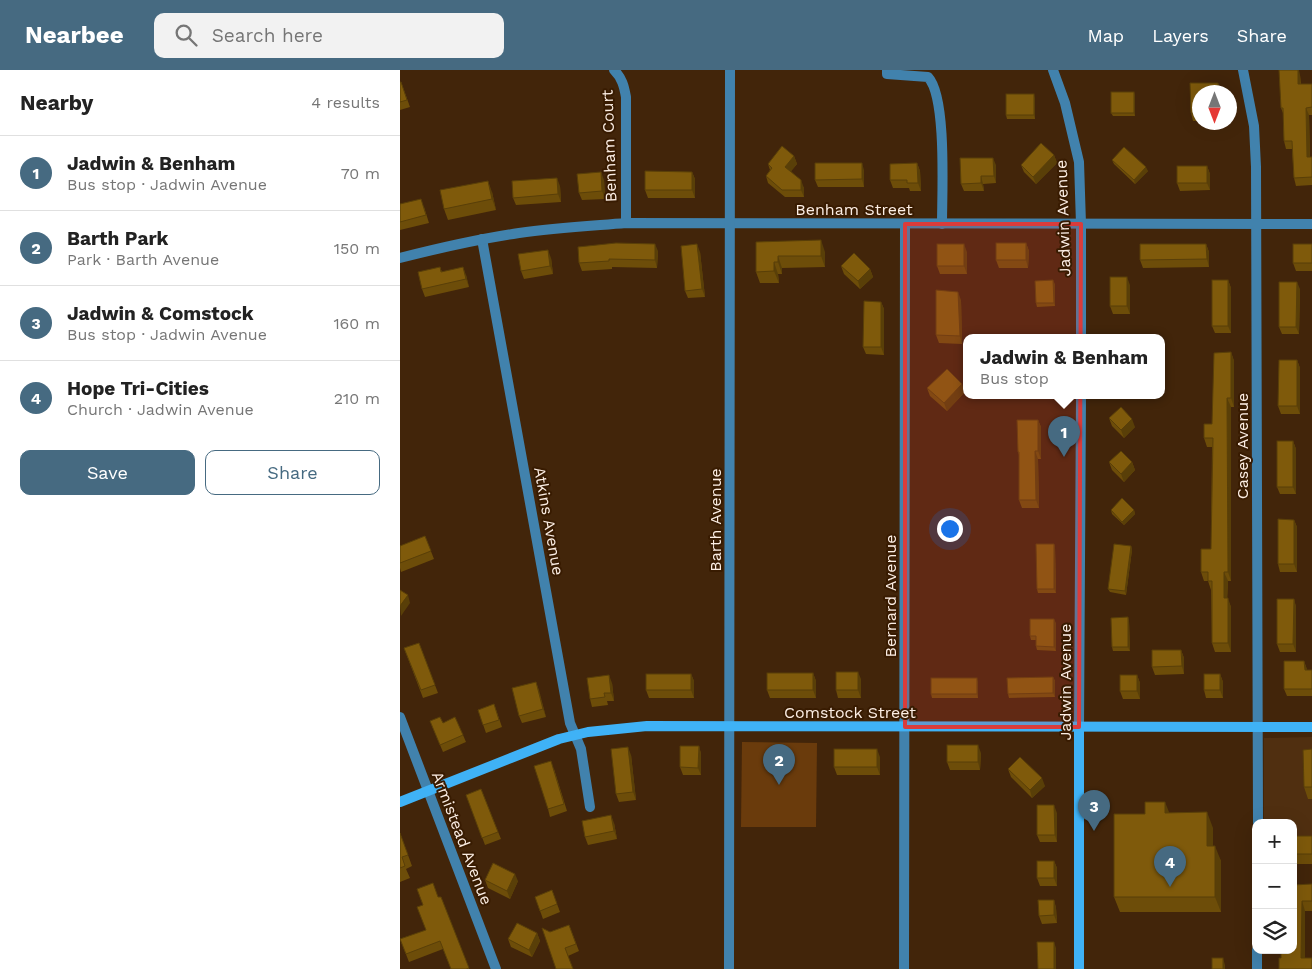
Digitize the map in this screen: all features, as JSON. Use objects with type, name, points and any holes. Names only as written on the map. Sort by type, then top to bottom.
[{"type":"street","name":"Benham Court","points":[[614,70],[624,86],[626,97],[626,223]]},
{"type":"street","name":"Barth Avenue","points":[[729,969],[730,70]]},
{"type":"street","points":[[888,70],[887,74],[928,77],[935,90],[941,123],[942,224]]},
{"type":"street","name":"Jadwin Avenue","points":[[1053,70],[1065,103],[1079,162],[1081,224],[1080,334]]},
{"type":"street","name":"Casey Avenue","points":[[1243,70],[1254,126],[1256,224],[1258,819]]},
{"type":"street","name":"Benham Street","points":[[400,258],[482,240],[565,227],[626,223],[1312,224]]},
{"type":"street","name":"Bernard Avenue","points":[[904,224],[904,969]]},
{"type":"street","name":"Atkins Avenue","points":[[482,240],[570,723],[581,749],[590,807]]},
{"type":"street","name":"Jadwin Avenue","points":[[1079,969],[1080,399]]},
{"type":"street","name":"Armistead Avenue","points":[[400,717],[496,969]]},
{"type":"street","name":"Comstock Street","points":[[400,802],[559,739],[614,729],[647,726],[1312,727]]},
{"type":"street","points":[[1257,954],[1257,969]]},
{"type":"highlighted area","points":[[905,224],[1081,224],[1079,727],[905,727]]},
{"type":"shaded area","points":[[1312,737],[1312,842],[1297,841],[1297,819],[1264,819],[1264,738]]},
{"type":"shaded area","points":[[742,742],[817,743],[816,827],[741,827]]},
{"type":"building","points":[[1279,70],[1298,70],[1298,84],[1312,84],[1312,107],[1306,108],[1307,157],[1312,157],[1312,177],[1294,178],[1292,141],[1284,141]]},
{"type":"building","points":[[400,82],[407,100],[400,102]]},
{"type":"building","points":[[1190,83],[1218,83],[1218,85],[1192,85],[1191,113]]},
{"type":"building","points":[[1111,92],[1134,92],[1134,113],[1111,113]]},
{"type":"building","points":[[1006,94],[1034,94],[1034,115],[1006,115]]},
{"type":"building","points":[[1041,143],[1054,155],[1033,177],[1021,165]]},
{"type":"building","points":[[782,146],[794,156],[785,167],[801,180],[801,190],[782,190],[766,176],[772,168],[768,164]]},
{"type":"building","points":[[1124,147],[1146,167],[1134,180],[1112,160]]},
{"type":"building","points":[[960,158],[993,158],[994,176],[981,176],[981,183],[961,184]]},
{"type":"building","points":[[815,163],[862,163],[862,179],[815,180]]},
{"type":"building","points":[[917,163],[918,183],[907,183],[907,180],[890,180],[890,164]]},
{"type":"building","points":[[1177,166],[1207,166],[1207,183],[1177,183]]},
{"type":"building","points":[[645,171],[692,172],[692,190],[645,190]]},
{"type":"building","points":[[601,172],[602,191],[579,193],[577,174]]},
{"type":"building","points":[[557,178],[558,194],[513,198],[512,181]]},
{"type":"building","points":[[488,181],[492,199],[444,209],[440,190]]},
{"type":"building","points":[[421,199],[426,215],[400,222],[400,204]]},
{"type":"building","points":[[821,240],[821,256],[778,256],[778,262],[774,262],[774,271],[756,272],[756,242]]},
{"type":"building","points":[[616,243],[655,244],[655,260],[609,259],[609,261],[579,263],[578,247]]},
{"type":"building","points":[[996,243],[1026,243],[1026,260],[996,260]]},
{"type":"building","points":[[697,244],[702,289],[685,291],[681,246]]},
{"type":"building","points":[[937,244],[964,244],[964,266],[937,266]]},
{"type":"building","points":[[1140,244],[1206,244],[1207,259],[1140,260]]},
{"type":"building","points":[[1293,244],[1312,244],[1312,263],[1293,263]]},
{"type":"building","points":[[548,250],[550,266],[521,271],[518,254]]},
{"type":"building","points":[[854,253],[870,269],[858,281],[841,266]]},
{"type":"building","points":[[440,267],[441,272],[463,267],[466,279],[422,289],[418,272]]},
{"type":"building","points":[[1110,277],[1127,277],[1127,306],[1110,306]]},
{"type":"building","points":[[1053,280],[1054,303],[1036,303],[1035,281]]},
{"type":"building","points":[[1212,280],[1228,280],[1228,326],[1212,326]]},
{"type":"building","points":[[1279,282],[1297,282],[1296,327],[1279,327]]},
{"type":"building","points":[[936,290],[958,292],[960,336],[936,335]]},
{"type":"building","points":[[864,301],[881,302],[881,347],[863,347]]},
{"type":"building","points":[[1231,352],[1231,398],[1227,398],[1228,572],[1224,572],[1224,598],[1228,598],[1228,643],[1212,643],[1212,581],[1208,581],[1208,572],[1201,572],[1201,549],[1211,549],[1213,438],[1204,438],[1204,424],[1212,424],[1214,353]]},
{"type":"building","points":[[1279,360],[1297,360],[1297,406],[1278,406]]},
{"type":"building","points":[[947,369],[962,384],[944,403],[927,388]]},
{"type":"building","points":[[1121,407],[1132,419],[1121,430],[1109,418]]},
{"type":"building","points":[[1017,420],[1038,420],[1038,451],[1035,451],[1036,500],[1019,500]]},
{"type":"building","points":[[1277,441],[1293,441],[1293,487],[1277,487]]},
{"type":"building","points":[[1121,451],[1132,462],[1121,474],[1109,462]]},
{"type":"building","points":[[1122,498],[1134,510],[1122,522],[1111,510]]},
{"type":"building","points":[[1278,519],[1294,520],[1294,564],[1278,564]]},
{"type":"building","points":[[425,536],[431,551],[400,563],[400,546]]},
{"type":"building","points":[[1036,544],[1054,544],[1054,589],[1037,589]]},
{"type":"building","points":[[1114,544],[1131,546],[1125,591],[1108,589]]},
{"type":"building","points":[[400,590],[408,595],[400,606]]},
{"type":"building","points":[[1277,599],[1294,599],[1293,644],[1277,644]]},
{"type":"building","points":[[1128,617],[1128,647],[1112,647],[1111,618]]},
{"type":"building","points":[[1030,619],[1054,619],[1054,647],[1036,646],[1036,636],[1030,636]]},
{"type":"building","points":[[419,643],[435,685],[421,690],[404,648]]},
{"type":"building","points":[[1152,650],[1181,650],[1182,666],[1152,667]]},
{"type":"building","points":[[1284,661],[1304,661],[1305,670],[1312,670],[1312,689],[1284,689]]},
{"type":"building","points":[[836,672],[858,672],[858,690],[836,690]]},
{"type":"building","points":[[767,673],[813,673],[813,690],[767,690]]},
{"type":"building","points":[[646,674],[691,674],[691,690],[646,690]]},
{"type":"building","points":[[1204,674],[1220,674],[1220,690],[1204,690]]},
{"type":"building","points":[[609,675],[611,693],[604,693],[605,697],[590,699],[587,678]]},
{"type":"building","points":[[1120,675],[1137,675],[1137,691],[1120,691]]},
{"type":"building","points":[[1053,677],[1053,693],[1008,694],[1007,678]]},
{"type":"building","points":[[931,678],[977,678],[977,694],[931,694]]},
{"type":"building","points":[[536,682],[543,709],[519,716],[512,688]]},
{"type":"building","points":[[494,704],[499,720],[483,725],[478,710]]},
{"type":"building","points":[[440,717],[443,723],[455,717],[463,735],[440,745],[430,721]]},
{"type":"building","points":[[947,745],[978,745],[978,762],[947,762]]},
{"type":"building","points":[[680,746],[699,746],[698,768],[680,767]]},
{"type":"building","points":[[628,747],[633,792],[616,794],[611,749]]},
{"type":"building","points":[[834,749],[877,749],[877,767],[834,767]]},
{"type":"building","points":[[1312,749],[1312,787],[1304,787],[1303,750]]},
{"type":"building","points":[[1020,757],[1042,778],[1030,790],[1008,769]]},
{"type":"building","points":[[551,761],[564,804],[548,809],[534,766]]},
{"type":"building","points":[[481,789],[498,832],[482,838],[466,795]]},
{"type":"building","points":[[1145,802],[1165,802],[1165,813],[1207,812],[1207,846],[1215,846],[1215,897],[1114,897],[1114,814],[1145,814]]},
{"type":"building","points":[[1037,805],[1054,805],[1055,835],[1037,835]]},
{"type":"building","points":[[611,815],[614,831],[585,837],[582,821]]},
{"type":"building","points":[[400,833],[408,855],[402,857],[405,866],[400,868]]},
{"type":"building","points":[[1297,836],[1312,836],[1312,854],[1297,854]]},
{"type":"building","points":[[1037,861],[1054,861],[1054,878],[1037,878]]},
{"type":"building","points":[[493,863],[515,874],[507,891],[485,880]]},
{"type":"building","points":[[433,883],[438,897],[441,897],[469,968],[451,969],[440,941],[406,954],[400,939],[426,930],[417,907],[423,905],[417,889]]},
{"type":"building","points":[[1312,884],[1312,901],[1302,901],[1301,958],[1312,958],[1312,969],[1279,969],[1281,954],[1297,954],[1297,885]]},
{"type":"building","points":[[552,890],[557,904],[540,911],[535,897]]},
{"type":"building","points":[[1038,900],[1054,900],[1054,915],[1039,916]]},
{"type":"building","points":[[517,923],[537,933],[529,950],[508,939]]},
{"type":"building","points":[[569,925],[576,944],[565,948],[573,969],[556,969],[542,928],[550,932]]},
{"type":"building","points":[[1037,942],[1054,942],[1054,969],[1038,969]]},
{"type":"building","points":[[1212,958],[1223,958],[1223,969],[1212,969]]},
{"type":"place","name":"Jadwin & Benham","points":[[1064,457]]},
{"type":"place","name":"Barth Park","points":[[779,785]]},
{"type":"place","name":"Jadwin & Comstock","points":[[1094,831]]},
{"type":"place","name":"Hope Tri-Cities","points":[[1170,887]]}]
